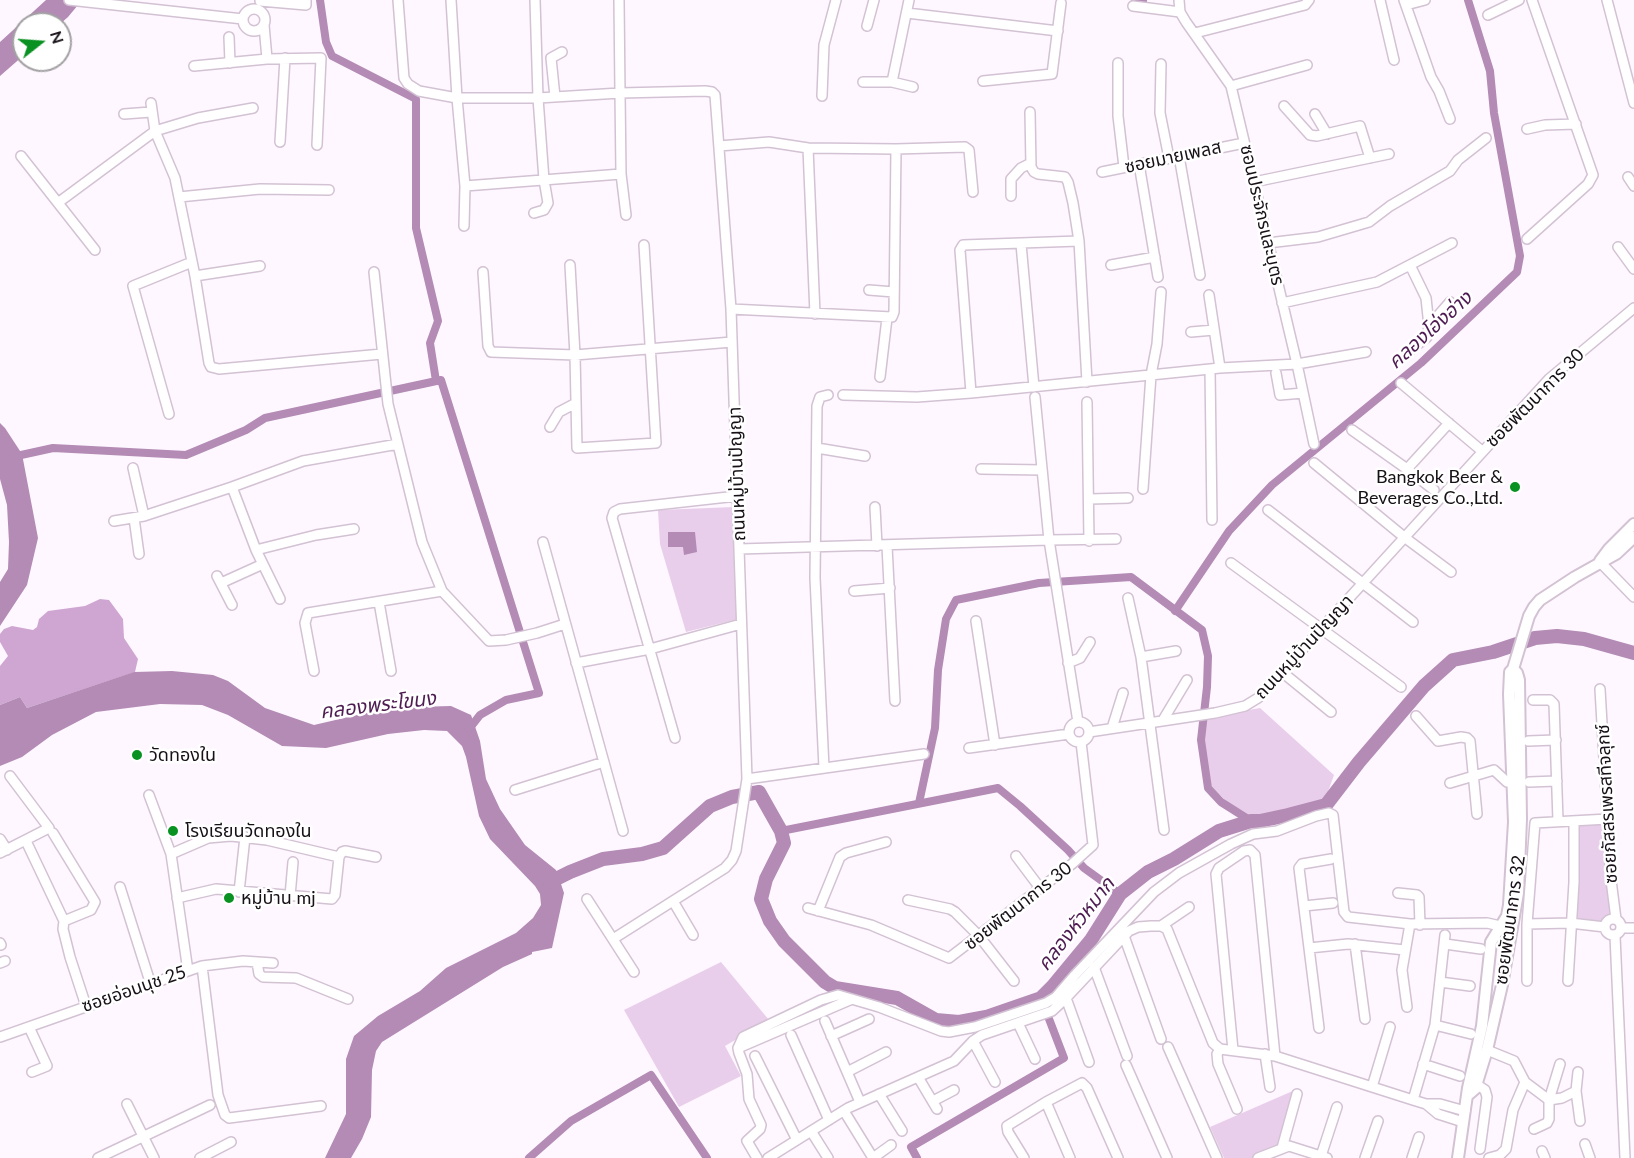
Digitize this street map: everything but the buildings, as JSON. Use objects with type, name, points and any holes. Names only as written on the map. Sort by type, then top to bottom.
[{"type":"street","points":[[69,0],[243,19]]},
{"type":"street","points":[[264,25],[258,30],[251,30],[245,26],[243,19],[249,10],[260,4],[306,5],[306,0]]},
{"type":"street","points":[[398,0],[404,78],[408,84],[419,91],[457,98],[538,98],[620,93]]},
{"type":"street","points":[[452,0],[457,98],[465,186],[464,226]]},
{"type":"street","points":[[534,213],[547,207],[538,98],[535,0]]},
{"type":"street","points":[[619,0],[621,174],[626,215]]},
{"type":"street","points":[[822,96],[824,45],[836,0]]},
{"type":"street","points":[[867,26],[873,0]]},
{"type":"street","points":[[892,82],[909,0]]},
{"type":"street","points":[[1133,6],[1180,12],[1179,0]]},
{"type":"street","points":[[1195,33],[1305,5],[1309,0]]},
{"type":"street","points":[[1380,0],[1394,60]]},
{"type":"street","points":[[1425,0],[1405,2],[1431,77],[1450,119]]},
{"type":"street","points":[[1488,15],[1519,0]]},
{"type":"street","points":[[1527,239],[1592,179],[1593,170],[1532,0]]},
{"type":"street","points":[[1608,0],[1634,103]]},
{"type":"street","points":[[983,81],[1052,74],[1061,3]]},
{"type":"street","points":[[260,4],[265,18],[267,59]]},
{"type":"street","name":"ซอนประจักรและบุตร","points":[[1180,12],[1231,86],[1314,444]]},
{"type":"street","points":[[907,13],[1058,31]]},
{"type":"street","points":[[229,37],[230,63]]},
{"type":"street","points":[[555,97],[551,58],[562,52]]},
{"type":"street","points":[[280,142],[285,58]]},
{"type":"street","points":[[194,66],[267,59],[321,58],[317,145]]},
{"type":"street","points":[[1118,63],[1118,116],[1124,167]]},
{"type":"street","points":[[1161,64],[1160,113],[1169,158]]},
{"type":"street","points":[[1231,86],[1307,65]]},
{"type":"street","points":[[863,82],[892,82],[913,87]]},
{"type":"street","name":"ถนนหมู่บ้านปัญญา","points":[[620,93],[712,92],[715,95],[731,309],[739,549],[816,549],[1116,539]]},
{"type":"street","points":[[1284,106],[1310,135],[1317,136],[1360,126],[1370,158]]},
{"type":"street","points":[[124,114],[151,108],[155,131],[175,178],[211,367],[219,369],[382,354]]},
{"type":"street","points":[[59,202],[155,131],[198,118],[253,108]]},
{"type":"street","points":[[1030,112],[1031,163],[1034,172],[1065,177],[1073,203],[1079,241],[1087,382]]},
{"type":"street","points":[[1316,114],[1327,134]]},
{"type":"street","points":[[1527,129],[1545,125],[1576,124]]},
{"type":"street","points":[[1268,243],[1318,237],[1369,222],[1390,206],[1450,171],[1458,160],[1486,138]]},
{"type":"street","points":[[719,146],[769,142],[808,148],[967,148],[973,192]]},
{"type":"street","name":"ซอยมายเพลส","points":[[1102,172],[1244,142]]},
{"type":"street","points":[[808,148],[814,314]]},
{"type":"street","points":[[731,309],[892,317],[894,312],[896,149]]},
{"type":"street","points":[[1254,182],[1389,153]]},
{"type":"street","points":[[21,156],[95,250]]},
{"type":"street","points":[[1179,156],[1200,275]]},
{"type":"street","points":[[1011,196],[1011,179],[1016,172],[1031,163]]},
{"type":"street","points":[[1139,164],[1158,277]]},
{"type":"street","points":[[465,186],[621,174]]},
{"type":"street","points":[[1628,177],[1634,186]]},
{"type":"street","points":[[179,197],[260,189],[329,190]]},
{"type":"street","points":[[971,393],[960,250],[963,245],[1079,241]]},
{"type":"street","points":[[1282,303],[1377,282],[1452,243]]},
{"type":"street","points":[[1021,244],[1049,540],[1078,722]]},
{"type":"street","points":[[570,265],[577,448],[656,443],[644,245]]},
{"type":"street","points":[[1618,247],[1634,269]]},
{"type":"street","points":[[1111,265],[1155,256]]},
{"type":"street","points":[[169,414],[133,286],[192,262]]},
{"type":"street","points":[[1408,352],[1427,337],[1429,326],[1426,298],[1410,265]]},
{"type":"street","points":[[195,276],[260,266]]},
{"type":"street","points":[[374,272],[388,404],[422,542],[442,591],[486,639],[493,642],[537,633],[565,624]]},
{"type":"street","points":[[483,272],[488,346],[491,352],[575,355],[732,342]]},
{"type":"street","points":[[869,290],[894,292]]},
{"type":"street","points":[[1143,489],[1151,375],[1157,344],[1161,292]]},
{"type":"street","points":[[1209,295],[1214,330],[1215,369],[1212,520]]},
{"type":"street","points":[[1429,326],[1450,302]]},
{"type":"street","name":"ซอยพัฒนาการ 30","points":[[1443,495],[1550,379],[1634,308]]},
{"type":"street","points":[[880,377],[887,318]]},
{"type":"street","points":[[1191,332],[1214,330]]},
{"type":"street","points":[[843,395],[917,397],[1034,392],[1087,382],[1297,363],[1366,352]]},
{"type":"street","points":[[1276,373],[1281,395],[1303,393]]},
{"type":"street","points":[[1401,383],[1482,451]]},
{"type":"street","points":[[824,768],[815,578],[817,406],[820,397],[828,395]]},
{"type":"street","points":[[1087,402],[1089,541]]},
{"type":"street","points":[[550,427],[559,412],[576,403]]},
{"type":"street","points":[[1407,469],[1449,423]]},
{"type":"street","points":[[1352,430],[1434,490]]},
{"type":"street","points":[[114,521],[139,517],[303,461],[398,444]]},
{"type":"street","points":[[817,448],[865,456]]},
{"type":"street","points":[[1314,463],[1404,537],[1452,572]]},
{"type":"street","points":[[133,468],[139,517],[139,554]]},
{"type":"street","points":[[981,469],[1042,470]]},
{"type":"street","points":[[232,487],[256,550],[280,599]]},
{"type":"street","name":"ถนนหมู่บ้านปัญญา","points":[[1089,732],[1215,713],[1245,706],[1258,698],[1443,495]]},
{"type":"street","points":[[675,738],[612,518],[614,512],[620,509],[737,496]]},
{"type":"street","points":[[1090,499],[1128,498]]},
{"type":"street","points":[[875,507],[877,546]]},
{"type":"street","points":[[1268,510],[1413,622]]},
{"type":"street","name":"ซอยพัฒนาการ 32","points":[[1600,561],[1634,524]]},
{"type":"street","points":[[256,550],[316,535],[354,530]]},
{"type":"street","name":"ซอยพัฒนาการ 32","points":[[1458,1158],[1482,1026],[1491,942],[1507,927],[1511,890],[1515,822],[1510,672],[1529,616],[1540,600],[1600,561],[1616,554],[1634,537]]},
{"type":"street","points":[[543,542],[623,831]]},
{"type":"street","points":[[888,546],[895,701]]},
{"type":"street","points":[[613,939],[725,868],[736,852],[747,784],[739,549]]},
{"type":"street","points":[[1600,561],[1634,597]]},
{"type":"street","points":[[1231,563],[1401,687]]},
{"type":"street","points":[[232,605],[219,579],[263,564]]},
{"type":"street","points":[[854,591],[890,588]]},
{"type":"street","points":[[314,672],[305,622],[307,614],[442,591]]},
{"type":"street","points":[[1128,598],[1141,657],[1164,830]]},
{"type":"street","points":[[379,602],[391,671]]},
{"type":"street","points":[[976,621],[995,745]]},
{"type":"street","points":[[576,663],[650,649],[741,624]]},
{"type":"street","points":[[1068,663],[1080,658],[1090,642]]},
{"type":"street","points":[[1141,657],[1176,651]]},
{"type":"street","name":"ซอยพัฒนาการ 32","points":[[1468,1095],[1475,1089],[1487,1050],[1507,927],[1521,865],[1519,680],[1513,665]]},
{"type":"street","points":[[1282,672],[1331,712]]},
{"type":"street","points":[[1162,720],[1187,680]]},
{"type":"street","name":"ซอยภัสสรเพรสทีจลุกซ์","points":[[1600,689],[1616,919],[1622,928]]},
{"type":"street","points":[[1112,728],[1123,693]]},
{"type":"street","points":[[1533,700],[1553,701],[1558,821]]},
{"type":"street","points":[[1416,716],[1438,741],[1467,738],[1470,741],[1477,814]]},
{"type":"street","points":[[1078,722],[1084,724],[1089,732],[1087,738],[1082,742],[1072,740],[1069,734],[1072,725],[1078,722]]},
{"type":"street","points":[[969,748],[1069,734]]},
{"type":"street","points":[[1528,741],[1556,740]]},
{"type":"street","name":"ซอยพัฒนาการ 30","points":[[886,842],[846,853],[840,857],[813,910],[870,925],[949,958],[1091,849],[1094,840],[1082,742]]},
{"type":"street","points":[[747,784],[824,768],[924,754]]},
{"type":"street","points":[[515,790],[604,762]]},
{"type":"street","points":[[1450,783],[1494,770],[1507,782],[1513,782]]},
{"type":"street","points":[[0,839],[4,852],[49,828],[10,776]]},
{"type":"street","points":[[1529,782],[1557,781]]},
{"type":"street","points":[[149,795],[171,854],[188,971]]},
{"type":"street","points":[[758,1158],[747,1141],[760,1129],[761,1125],[749,1099],[747,1074],[738,1048],[852,999],[949,1032],[986,1024],[1046,1003],[1056,998],[1074,975],[1146,899],[1179,873],[1253,834],[1277,831],[1325,813],[1333,815],[1346,915],[1420,925],[1487,923],[1507,927]]},
{"type":"street","points":[[1527,981],[1527,924],[1534,826],[1539,822],[1608,819]]},
{"type":"street","points":[[1568,981],[1574,882],[1574,821]]},
{"type":"street","points":[[54,833],[95,902],[92,910],[86,914],[64,921]]},
{"type":"street","points":[[171,854],[217,836],[267,840],[339,857]]},
{"type":"street","points":[[239,892],[245,837]]},
{"type":"street","points":[[26,841],[64,921],[63,929],[70,957],[86,1006]]},
{"type":"street","points":[[1233,1050],[1216,874],[1219,868],[1244,851],[1250,850],[1255,855],[1275,1056]]},
{"type":"street","points":[[177,898],[208,889],[334,898],[339,857],[345,851],[376,857]]},
{"type":"street","points":[[1016,856],[1040,888]]},
{"type":"street","points":[[1319,1028],[1300,865],[1331,859]]},
{"type":"street","points":[[290,896],[293,862]]},
{"type":"street","points":[[120,887],[151,985]]},
{"type":"street","points":[[1398,893],[1419,897],[1420,925]]},
{"type":"street","points":[[587,899],[634,972]]},
{"type":"street","points":[[908,900],[956,912],[979,936],[1014,981]]},
{"type":"street","points":[[673,901],[693,935]]},
{"type":"street","points":[[1304,906],[1333,903]]},
{"type":"street","points":[[1161,926],[1190,907]]},
{"type":"street","points":[[1605,927],[1609,920],[1616,919]]},
{"type":"street","points":[[1527,924],[1570,923],[1605,927]]},
{"type":"street","points":[[1407,1007],[1402,970],[1410,924]]},
{"type":"street","points":[[768,1158],[780,1155],[797,1140],[860,1102],[954,1061],[982,1035],[1052,1011],[1129,931],[1138,927],[1161,926],[1167,929],[1213,1043],[1220,1049],[1275,1056],[1426,1104],[1438,1114],[1464,1117]]},
{"type":"street","points":[[1605,927],[1608,933],[1615,936]]},
{"type":"street","points":[[1615,936],[1622,928],[1634,928]]},
{"type":"street","points":[[1124,936],[1161,1039]]},
{"type":"street","points":[[1615,936],[1625,1158]]},
{"type":"street","points":[[1413,1100],[1434,1025],[1445,940],[1481,949]]},
{"type":"street","points":[[1310,948],[1355,944],[1405,950]]},
{"type":"street","points":[[1355,944],[1365,1019]]},
{"type":"street","name":"ซอยอ่อนนุช 25","points":[[0,1037],[202,966],[243,961],[273,963]]},
{"type":"street","points":[[257,962],[259,974],[263,977],[296,978],[348,999]]},
{"type":"street","points":[[202,966],[218,1095],[225,1115],[229,1118],[321,1106]]},
{"type":"street","points":[[1094,967],[1126,1061],[1167,1158]]},
{"type":"street","points":[[1440,982],[1470,986]]},
{"type":"street","points":[[1066,998],[1089,1062]]},
{"type":"street","points":[[831,1036],[869,1019]]},
{"type":"street","points":[[825,1021],[860,1102]]},
{"type":"street","points":[[1018,1023],[1035,1059]]},
{"type":"street","points":[[1434,1025],[1472,1034]]},
{"type":"street","points":[[29,1027],[47,1066],[32,1072]]},
{"type":"street","points":[[1372,1087],[1390,1027]]},
{"type":"street","points":[[791,1035],[829,1120]]},
{"type":"street","points":[[973,1041],[995,1082]]},
{"type":"street","points":[[1168,1047],[1217,1158]]},
{"type":"street","points":[[1220,1049],[1217,1054],[1218,1064],[1237,1109]]},
{"type":"street","points":[[1487,1050],[1514,1061],[1525,1082],[1549,1100],[1562,1098],[1576,1090]]},
{"type":"street","points":[[847,1072],[886,1052]]},
{"type":"street","points":[[1264,1054],[1270,1087]]},
{"type":"street","points":[[755,1056],[797,1140]]},
{"type":"street","points":[[1423,1064],[1460,1076]]},
{"type":"street","points":[[1534,1129],[1547,1123],[1550,1110],[1549,1100],[1560,1064]]},
{"type":"street","points":[[1578,1072],[1576,1090],[1580,1121]]},
{"type":"street","points":[[918,1077],[935,1105],[954,1090]]},
{"type":"street","points":[[1489,1158],[1500,1155],[1506,1149],[1513,1110],[1525,1082]]},
{"type":"street","points":[[1024,1158],[1008,1132],[1007,1126],[1082,1083],[1087,1088],[1118,1158]]},
{"type":"street","points":[[1476,1084],[1485,1090],[1487,1096],[1480,1149]]},
{"type":"street","points":[[879,1094],[902,1131]]},
{"type":"street","points":[[1282,1148],[1297,1094]]},
{"type":"street","points":[[1046,1102],[1070,1158]]},
{"type":"street","points":[[127,1104],[154,1158]]},
{"type":"street","points":[[98,1158],[210,1106]]},
{"type":"street","points":[[1262,1157],[1282,1148],[1294,1147],[1324,1157],[1337,1107]]},
{"type":"street","points":[[844,1111],[873,1158],[891,1146]]},
{"type":"street","points":[[1365,1158],[1378,1121]]},
{"type":"street","points":[[811,1131],[828,1158]]},
{"type":"street","points":[[1412,1158],[1419,1137]]},
{"type":"street","points":[[200,1158],[231,1142]]},
{"type":"street","points":[[1585,1144],[1590,1158]]},
{"type":"shaded area","points":[[46,0],[79,0],[72,12],[33,12]]},
{"type":"shaded area","points":[[12,31],[12,66],[0,76],[0,42]]},
{"type":"shaded area","points":[[0,423],[22,454],[38,538],[27,585],[0,626],[0,582],[8,569],[9,542],[7,505],[0,479]]},
{"type":"shaded area","points":[[734,507],[738,619],[686,632],[660,544],[658,510]]},
{"type":"shaded area","points":[[668,532],[695,532],[697,552],[684,555],[683,547],[668,547]]},
{"type":"shaded area","points":[[100,599],[109,600],[123,619],[124,638],[138,659],[135,672],[27,708],[20,697],[0,705],[0,666],[8,656],[0,642],[0,634],[4,629],[12,626],[33,630],[37,627],[39,619],[48,611],[85,606]]},
{"type":"shaded area","points":[[172,671],[213,675],[228,681],[265,708],[314,725],[370,712],[414,707],[451,706],[471,715],[480,741],[486,779],[500,809],[525,845],[556,870],[559,878],[564,893],[552,948],[532,952],[503,967],[382,1042],[376,1051],[372,1070],[371,1117],[351,1158],[325,1158],[346,1114],[346,1059],[354,1036],[378,1016],[420,991],[446,968],[516,933],[533,918],[541,905],[540,894],[490,839],[479,816],[462,746],[447,731],[424,730],[388,734],[326,748],[282,746],[228,715],[202,705],[160,704],[96,712],[52,735],[22,757],[0,766],[0,705],[20,697],[27,708],[134,672]]},
{"type":"shaded area","points":[[1260,708],[1334,775],[1325,800],[1288,815],[1247,818],[1206,780],[1203,718]]},
{"type":"shaded area","points":[[1579,824],[1606,824],[1610,915],[1599,923],[1576,921]]},
{"type":"shaded area","points":[[721,962],[769,1020],[725,1046],[741,1076],[679,1107],[624,1010]]},
{"type":"shaded area","points":[[1295,1090],[1280,1146],[1255,1158],[1224,1158],[1210,1127]]},
{"type":"waterway","points":[[320,0],[326,42],[332,56],[416,99],[416,228],[438,321],[430,343],[436,381]]},
{"type":"waterway","points":[[1135,0],[1143,1]]},
{"type":"waterway","name":"คลองโอ่งอ่าง","points":[[1175,611],[1229,531],[1272,485],[1421,363],[1517,272],[1520,256],[1494,113],[1490,71],[1468,0]]},
{"type":"waterway","points":[[12,457],[53,448],[186,455],[246,430],[265,418],[441,380],[539,693],[506,700],[480,715],[469,729]]},
{"type":"waterway","points":[[919,803],[935,728],[938,670],[946,619],[956,600],[1039,583],[1131,577],[1202,630],[1208,656],[1201,740],[1208,788],[1221,802],[1251,821]]},
{"type":"waterway","name":"คลองหัวหมาก","points":[[550,882],[603,859],[642,854],[663,848],[710,806],[732,797],[759,792],[781,831],[784,843],[766,879],[761,899],[770,921],[784,941],[825,982],[835,988],[897,998],[936,1020],[959,1022],[986,1017],[1041,998],[1091,940],[1120,894],[1148,872],[1219,831],[1251,821],[1260,821],[1326,805],[1359,762],[1424,686],[1453,660],[1493,652],[1535,638],[1557,636],[1584,639],[1634,653]]},
{"type":"waterway","points":[[781,831],[998,788],[1068,850],[1084,868],[1120,894]]},
{"type":"waterway","points":[[917,1158],[911,1147],[1064,1058],[1041,998]]},
{"type":"waterway","points":[[529,1158],[571,1121],[651,1075],[707,1158]]},
{"type":"place","name":"Bangkok Beer & Beverages Co.,Ltd.","points":[[1515,487]]},
{"type":"place","name":"วัดทองใน","points":[[137,755]]},
{"type":"place","name":"โรงเรียนวัดทองใน","points":[[173,831]]},
{"type":"place","name":"หมู่บ้าน mj","points":[[229,898]]},
{"type":"water label","name":"คลองพระโขนง","points":[[378,705]]}]
